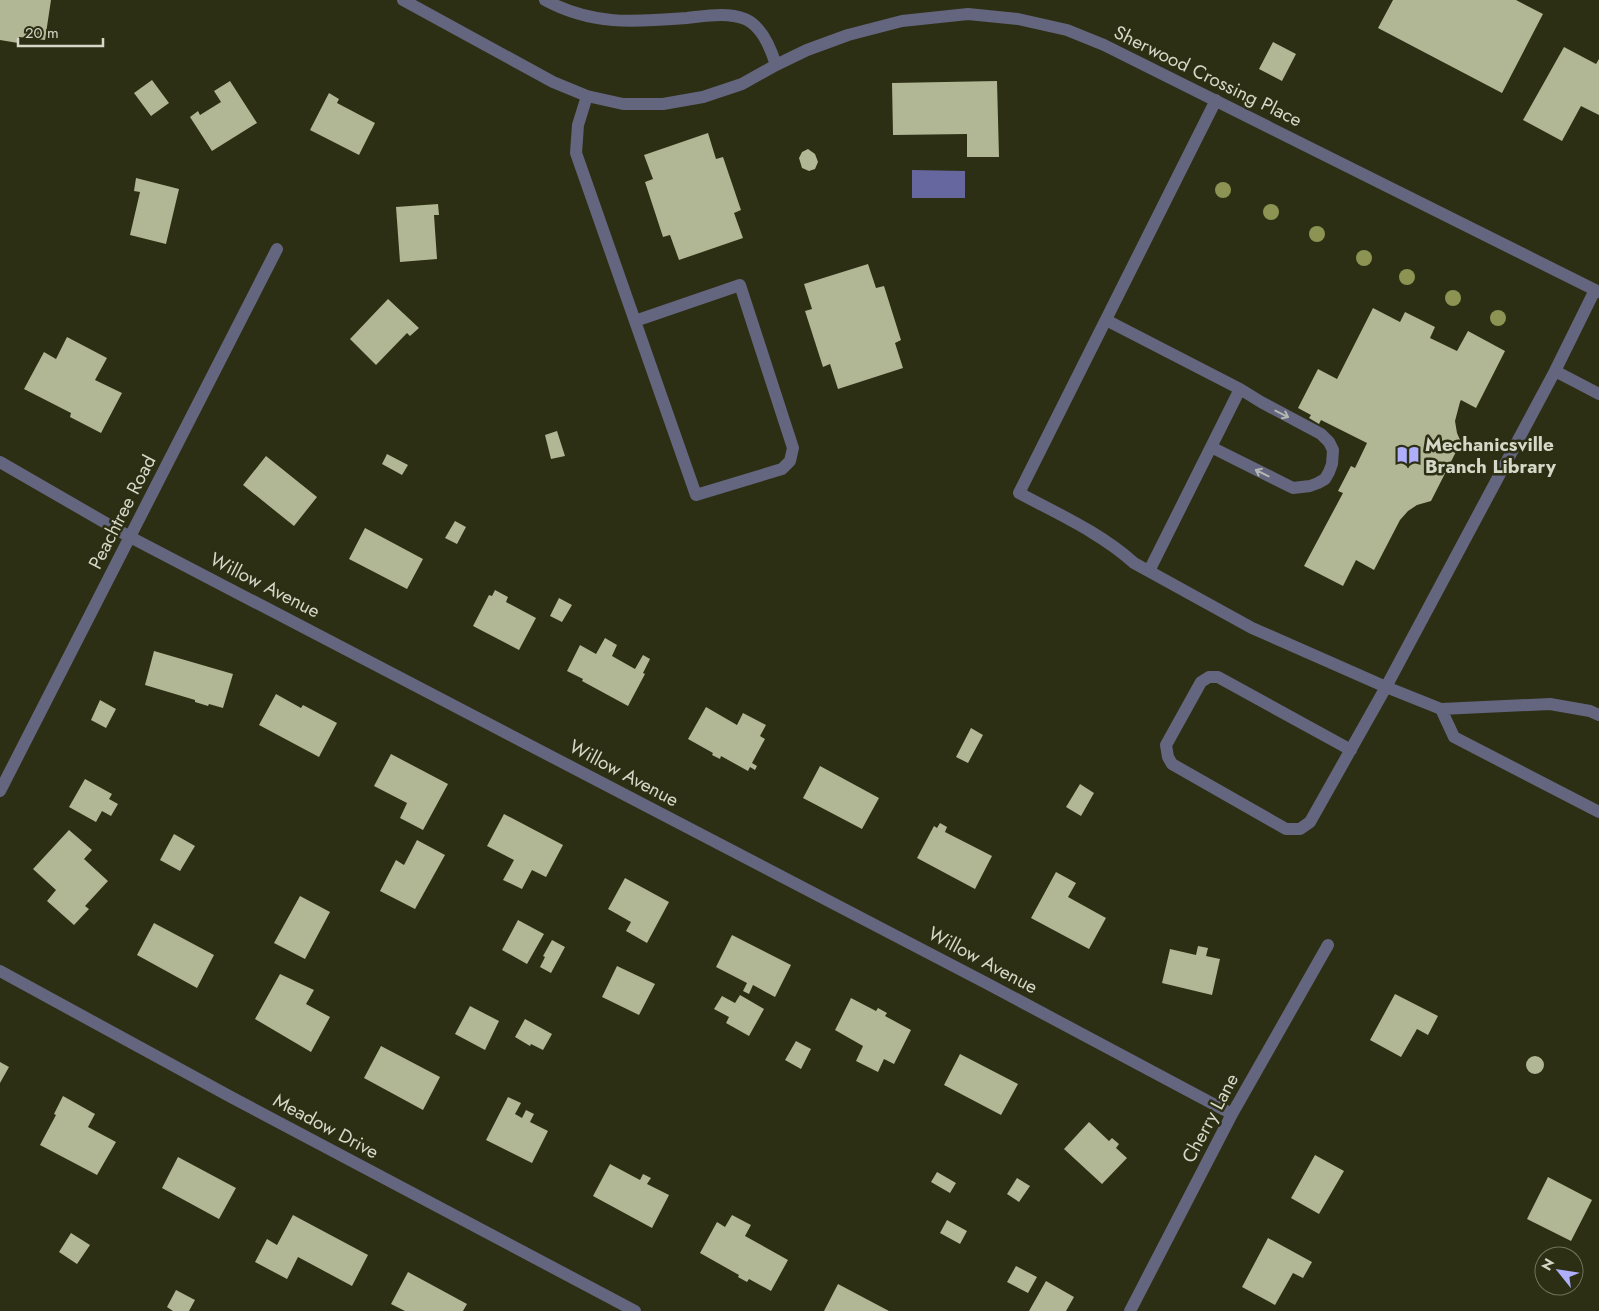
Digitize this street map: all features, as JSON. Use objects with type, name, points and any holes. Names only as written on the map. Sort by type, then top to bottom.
[{"type":"street","name":"Sherwood Crossing Place","points":[[403,0],[554,82],[587,96],[623,104],[663,104],[703,97],[742,84],[807,50],[848,35],[902,22],[968,14],[1018,19],[1067,30],[1104,45],[1216,100],[1597,291]]},
{"type":"street","points":[[545,0],[562,10],[592,18],[630,22],[727,15],[745,19],[758,28],[776,65]]},
{"type":"street","points":[[587,96],[578,125],[576,153],[635,321],[696,494],[782,469],[790,461],[793,448],[740,285],[635,321]]},
{"type":"street","points":[[1216,100],[1019,492],[1103,538],[1149,571],[1252,628],[1440,709],[1550,704],[1590,711],[1599,715]]},
{"type":"street","name":"Peachtree Road","points":[[0,791],[277,249]]},
{"type":"street","points":[[1351,750],[1218,677],[1209,677],[1201,682],[1166,745],[1168,757],[1172,764],[1286,829],[1300,829],[1310,822],[1351,750],[1386,687],[1597,291]]},
{"type":"street","points":[[1106,320],[1240,389],[1321,434],[1329,442],[1333,450],[1332,464],[1325,479],[1310,486],[1293,488],[1211,447]]},
{"type":"street","points":[[1555,371],[1599,394]]},
{"type":"street","points":[[1149,571],[1240,389]]},
{"type":"street","name":"Willow Avenue","points":[[0,462],[130,537],[988,984],[1232,1114]]},
{"type":"street","points":[[1440,709],[1454,737],[1599,812]]},
{"type":"street","name":"Cherry Lane","points":[[1130,1311],[1232,1114],[1328,945]]},
{"type":"street","name":"Meadow Drive","points":[[0,971],[231,1097],[636,1311]]},
{"type":"water","points":[[912,170],[965,171],[965,198],[912,198]]},
{"type":"building","points":[[0,0],[51,0],[45,40],[19,37],[18,43],[0,40]]},
{"type":"building","points":[[1393,0],[1516,0],[1543,14],[1502,93],[1378,28]]},
{"type":"building","points":[[1273,42],[1296,54],[1282,81],[1259,69]]},
{"type":"building","points":[[1564,47],[1596,64],[1599,59],[1599,115],[1581,106],[1562,141],[1523,120]]},
{"type":"building","points":[[152,80],[169,103],[151,116],[134,93]]},
{"type":"building","points":[[230,81],[257,123],[212,151],[190,117],[198,111],[200,115],[221,102],[214,91]]},
{"type":"building","points":[[997,81],[999,157],[967,157],[967,134],[893,135],[892,83]]},
{"type":"building","points":[[329,93],[339,99],[337,103],[375,123],[359,155],[310,130]]},
{"type":"building","points":[[708,133],[716,159],[723,157],[741,210],[734,213],[743,238],[679,260],[670,235],[663,237],[645,182],[653,179],[644,155]]},
{"type":"building","points":[[808,149],[815,154],[818,162],[815,169],[809,171],[802,168],[799,158],[802,152]]},
{"type":"building","points":[[136,178],[179,189],[166,244],[130,235],[140,192],[134,191]]},
{"type":"building","points":[[438,204],[439,215],[434,215],[437,259],[400,262],[396,207]]},
{"type":"building","points":[[868,264],[876,288],[884,286],[901,340],[895,343],[903,368],[838,389],[830,364],[823,367],[805,311],[812,309],[804,284]]},
{"type":"building","points":[[388,299],[419,328],[410,336],[407,333],[376,365],[350,339]]},
{"type":"building","name":"Mechanicsville Branch Library","points":[[1373,308],[1400,322],[1405,312],[1435,327],[1430,338],[1457,351],[1468,331],[1505,351],[1476,408],[1461,400],[1460,402],[1455,421],[1461,442],[1431,501],[1417,505],[1400,520],[1374,570],[1356,560],[1343,586],[1304,566],[1343,493],[1338,491],[1351,466],[1355,468],[1367,443],[1321,420],[1319,424],[1309,418],[1311,415],[1298,408],[1318,369],[1337,379]]},
{"type":"building","points":[[67,337],[107,358],[95,380],[122,393],[101,433],[70,417],[71,413],[24,389],[44,352],[56,359]]},
{"type":"building","points":[[557,431],[565,456],[551,459],[545,435]]},
{"type":"building","points":[[387,454],[408,465],[402,475],[382,464]]},
{"type":"building","points":[[266,456],[317,497],[294,526],[243,485]]},
{"type":"building","points":[[455,521],[466,527],[457,544],[445,538]]},
{"type":"building","points":[[365,528],[423,559],[407,589],[349,559]]},
{"type":"building","points":[[495,590],[508,597],[506,602],[536,618],[519,650],[473,626],[489,595],[492,596]]},
{"type":"building","points":[[559,598],[572,605],[562,622],[550,616]]},
{"type":"building","points":[[605,638],[617,645],[612,656],[635,669],[643,655],[650,659],[643,673],[645,674],[628,706],[567,671],[580,645],[596,654]]},
{"type":"building","points":[[154,651],[233,674],[223,708],[209,704],[208,706],[195,702],[195,700],[145,685]]},
{"type":"building","points":[[276,694],[301,708],[303,705],[337,723],[319,757],[259,725]]},
{"type":"building","points":[[100,700],[116,709],[106,728],[91,720]]},
{"type":"building","points":[[706,707],[737,725],[743,713],[766,725],[760,736],[765,739],[752,763],[757,766],[755,770],[750,767],[748,771],[721,756],[720,759],[688,739]]},
{"type":"building","points":[[971,728],[983,735],[968,763],[956,757]]},
{"type":"building","points":[[391,754],[448,784],[423,830],[400,818],[407,803],[374,786]]},
{"type":"building","points":[[820,766],[879,798],[862,829],[803,798]]},
{"type":"building","points":[[85,779],[112,794],[109,799],[118,804],[111,816],[102,811],[96,822],[69,807]]},
{"type":"building","points":[[1080,784],[1094,793],[1081,816],[1066,807]]},
{"type":"building","points":[[504,814],[563,845],[546,877],[532,870],[522,889],[503,880],[514,860],[487,846]]},
{"type":"building","points":[[940,823],[947,827],[945,832],[992,856],[975,889],[917,858],[934,826],[937,828]]},
{"type":"building","points":[[69,830],[92,850],[84,859],[108,881],[85,906],[89,909],[74,925],[47,901],[56,890],[33,869]]},
{"type":"building","points":[[174,834],[195,846],[180,871],[160,860]]},
{"type":"building","points":[[417,840],[445,855],[415,909],[380,891],[396,860],[404,865]]},
{"type":"building","points":[[1056,872],[1076,883],[1068,897],[1106,918],[1089,949],[1031,918]]},
{"type":"building","points":[[625,878],[669,902],[647,943],[626,931],[631,922],[608,909]]},
{"type":"building","points":[[300,896],[330,912],[305,959],[274,943]]},
{"type":"building","points":[[518,920],[544,934],[527,964],[502,950]]},
{"type":"building","points":[[154,923],[214,955],[197,988],[137,955]]},
{"type":"building","points":[[732,935],[791,965],[775,997],[753,985],[749,994],[743,991],[747,983],[716,967]]},
{"type":"building","points":[[552,940],[565,947],[551,973],[540,967],[545,957],[543,956]]},
{"type":"building","points":[[1198,946],[1208,948],[1206,956],[1220,959],[1212,995],[1162,983],[1170,949],[1196,955]]},
{"type":"building","points":[[617,966],[655,984],[639,1015],[602,997]]},
{"type":"building","points":[[280,974],[314,990],[306,1004],[330,1017],[311,1052],[255,1019]]},
{"type":"building","points":[[1395,994],[1438,1016],[1428,1035],[1417,1029],[1401,1057],[1370,1040]]},
{"type":"building","points":[[740,995],[764,1009],[749,1036],[726,1023],[729,1017],[714,1009],[722,996],[735,1003]]},
{"type":"building","points":[[851,998],[876,1011],[878,1008],[887,1013],[885,1016],[911,1030],[894,1064],[884,1059],[878,1072],[856,1061],[863,1046],[835,1030]]},
{"type":"building","points":[[470,1006],[499,1021],[485,1050],[455,1034]]},
{"type":"building","points":[[525,1019],[552,1034],[543,1050],[531,1044],[530,1046],[515,1037]]},
{"type":"building","points":[[796,1041],[811,1049],[801,1069],[785,1060]]},
{"type":"building","points":[[381,1046],[440,1077],[423,1110],[364,1078]]},
{"type":"building","points":[[960,1054],[1018,1084],[1001,1115],[944,1085]]},
{"type":"building","points":[[1535,1056],[1541,1059],[1544,1065],[1541,1071],[1535,1074],[1529,1071],[1526,1065],[1529,1059]]},
{"type":"building","points":[[0,1062],[9,1067],[0,1083]]},
{"type":"building","points":[[63,1096],[95,1114],[88,1127],[116,1142],[97,1175],[40,1145],[56,1115],[54,1114]]},
{"type":"building","points":[[508,1097],[521,1103],[515,1114],[522,1118],[526,1110],[534,1114],[530,1122],[548,1131],[532,1163],[486,1140]]},
{"type":"building","points":[[1089,1122],[1109,1141],[1112,1138],[1119,1144],[1116,1148],[1127,1158],[1102,1184],[1064,1149]]},
{"type":"building","points":[[1315,1155],[1344,1171],[1319,1214],[1291,1198]]},
{"type":"building","points":[[178,1157],[236,1188],[219,1219],[162,1188]]},
{"type":"building","points":[[610,1164],[640,1180],[643,1174],[651,1178],[647,1184],[669,1195],[652,1228],[593,1196]]},
{"type":"building","points":[[937,1172],[956,1183],[950,1193],[931,1182]]},
{"type":"building","points":[[1548,1177],[1592,1200],[1571,1241],[1527,1219]]},
{"type":"building","points":[[1017,1178],[1030,1186],[1019,1202],[1007,1194]]},
{"type":"building","points":[[293,1215],[368,1255],[352,1286],[298,1257],[287,1279],[255,1262],[267,1239],[277,1245]]},
{"type":"building","points":[[732,1215],[751,1225],[745,1236],[788,1260],[771,1291],[749,1279],[747,1282],[738,1277],[739,1275],[700,1253],[717,1222],[725,1227]]},
{"type":"building","points":[[947,1220],[967,1231],[960,1244],[940,1233]]},
{"type":"building","points":[[71,1233],[90,1245],[77,1264],[59,1252]]},
{"type":"building","points":[[1268,1238],[1312,1262],[1303,1278],[1293,1273],[1275,1305],[1242,1287]]},
{"type":"building","points":[[1016,1266],[1037,1277],[1028,1293],[1007,1282]]},
{"type":"building","points":[[408,1272],[467,1304],[463,1311],[405,1311],[391,1304]]},
{"type":"building","points":[[1046,1281],[1074,1297],[1066,1311],[1029,1311]]},
{"type":"building","points":[[838,1284],[889,1311],[824,1311]]},
{"type":"building","points":[[176,1290],[195,1300],[189,1311],[173,1311],[167,1307]]},
{"type":"place","name":"Mechanicsville Branch Library","points":[[1408,455]]}]
